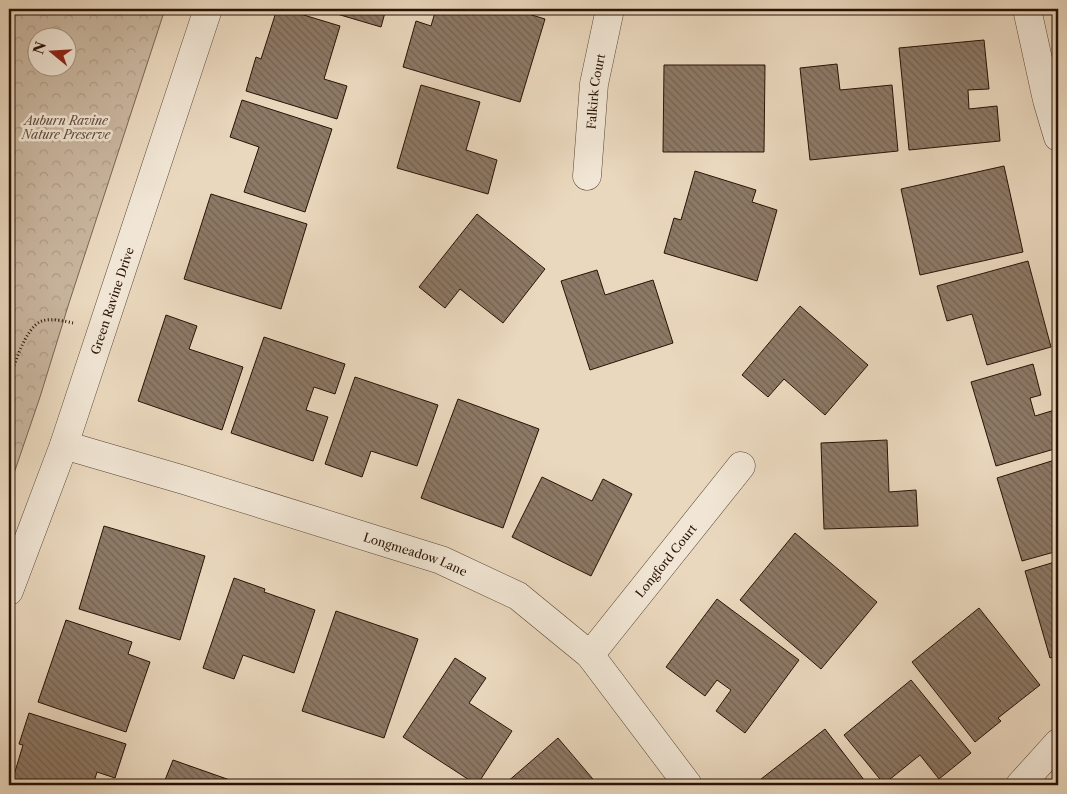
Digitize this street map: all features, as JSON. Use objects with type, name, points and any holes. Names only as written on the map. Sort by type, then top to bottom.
[{"type":"street","name":"Green Ravine Drive","points":[[9,591],[64,445],[208,9]]},
{"type":"street","name":"Falkirk Court","points":[[587,176],[594,84],[610,9]]},
{"type":"street","points":[[1027,9],[1047,100],[1058,137]]},
{"type":"street","name":"Longmeadow Lane","points":[[64,445],[184,480],[440,560],[518,596],[590,655],[688,785]]},
{"type":"street","name":"Longford Court","points":[[590,655],[741,466]]},
{"type":"street","points":[[1020,785],[1058,743]]},
{"type":"path","points":[[9,382],[26,337],[40,322],[50,320],[66,322],[101,331]]},
{"type":"green space","name":"Auburn Ravine Nature Preserve","points":[[9,9],[165,9],[69,303],[9,488]]},
{"type":"building","points":[[277,9],[284,9],[340,26],[324,79],[347,86],[337,119],[246,91],[256,57],[261,59]]},
{"type":"building","points":[[320,9],[386,9],[381,27]]},
{"type":"building","points":[[436,9],[512,9],[545,19],[520,102],[403,67],[416,21],[431,26]]},
{"type":"building","points":[[984,40],[989,89],[968,90],[969,109],[997,106],[1000,141],[909,150],[899,48]]},
{"type":"building","points":[[837,64],[840,90],[892,85],[898,151],[810,160],[800,68]]},
{"type":"building","points":[[664,65],[765,65],[764,152],[663,152]]},
{"type":"building","points":[[421,85],[480,102],[466,150],[497,160],[488,194],[397,168]]},
{"type":"building","points":[[242,100],[332,129],[305,212],[244,192],[259,147],[230,137]]},
{"type":"building","points":[[1004,166],[1023,252],[920,275],[901,189]]},
{"type":"building","points":[[695,171],[756,190],[752,202],[777,210],[757,281],[664,253],[674,218],[681,220]]},
{"type":"building","points":[[211,194],[307,224],[281,309],[184,279]]},
{"type":"building","points":[[477,214],[545,269],[503,323],[460,289],[445,308],[419,287]]},
{"type":"building","points":[[1028,261],[1051,347],[987,365],[972,314],[947,321],[937,286]]},
{"type":"building","points":[[597,270],[605,295],[653,280],[673,343],[590,370],[561,281]]},
{"type":"building","points":[[800,306],[868,365],[825,415],[784,379],[768,397],[742,375]]},
{"type":"building","points":[[166,315],[197,326],[189,349],[243,367],[222,430],[138,401]]},
{"type":"building","points":[[264,337],[345,364],[335,394],[314,387],[306,410],[328,417],[313,461],[231,433]]},
{"type":"building","points":[[1033,364],[1041,395],[1030,398],[1035,416],[1058,409],[1058,448],[996,466],[971,382]]},
{"type":"building","points":[[355,377],[438,405],[417,466],[371,451],[362,477],[325,464]]},
{"type":"building","points":[[458,399],[539,429],[503,528],[421,498]]},
{"type":"building","points":[[887,440],[889,492],[916,490],[918,526],[824,529],[821,443]]},
{"type":"building","points":[[1058,459],[1058,551],[1022,561],[997,478]]},
{"type":"building","points":[[542,477],[592,501],[603,479],[632,494],[591,576],[512,537]]},
{"type":"building","points":[[104,526],[205,556],[180,640],[79,609]]},
{"type":"building","points":[[795,533],[877,602],[821,669],[740,600]]},
{"type":"building","points":[[1058,561],[1058,655],[1050,658],[1025,571]]},
{"type":"building","points":[[234,578],[265,589],[264,592],[315,610],[294,673],[243,655],[234,679],[203,668]]},
{"type":"building","points":[[717,599],[799,660],[745,733],[716,711],[731,690],[717,680],[705,696],[666,667]]},
{"type":"building","points":[[979,608],[1040,685],[998,718],[1001,721],[975,742],[912,662]]},
{"type":"building","points":[[336,611],[418,639],[384,738],[302,711]]},
{"type":"building","points":[[66,620],[132,642],[128,654],[150,662],[126,732],[38,702]]},
{"type":"building","points":[[455,658],[486,678],[469,703],[512,731],[477,785],[403,737]]},
{"type":"building","points":[[911,680],[971,753],[939,779],[920,755],[884,784],[844,735]]},
{"type":"building","points":[[29,713],[126,744],[115,778],[97,772],[93,785],[11,785],[23,745],[19,744]]},
{"type":"building","points":[[825,729],[868,785],[758,785],[756,783]]},
{"type":"building","points":[[558,738],[598,785],[507,785],[506,783]]},
{"type":"building","points":[[173,760],[244,785],[163,785]]}]
